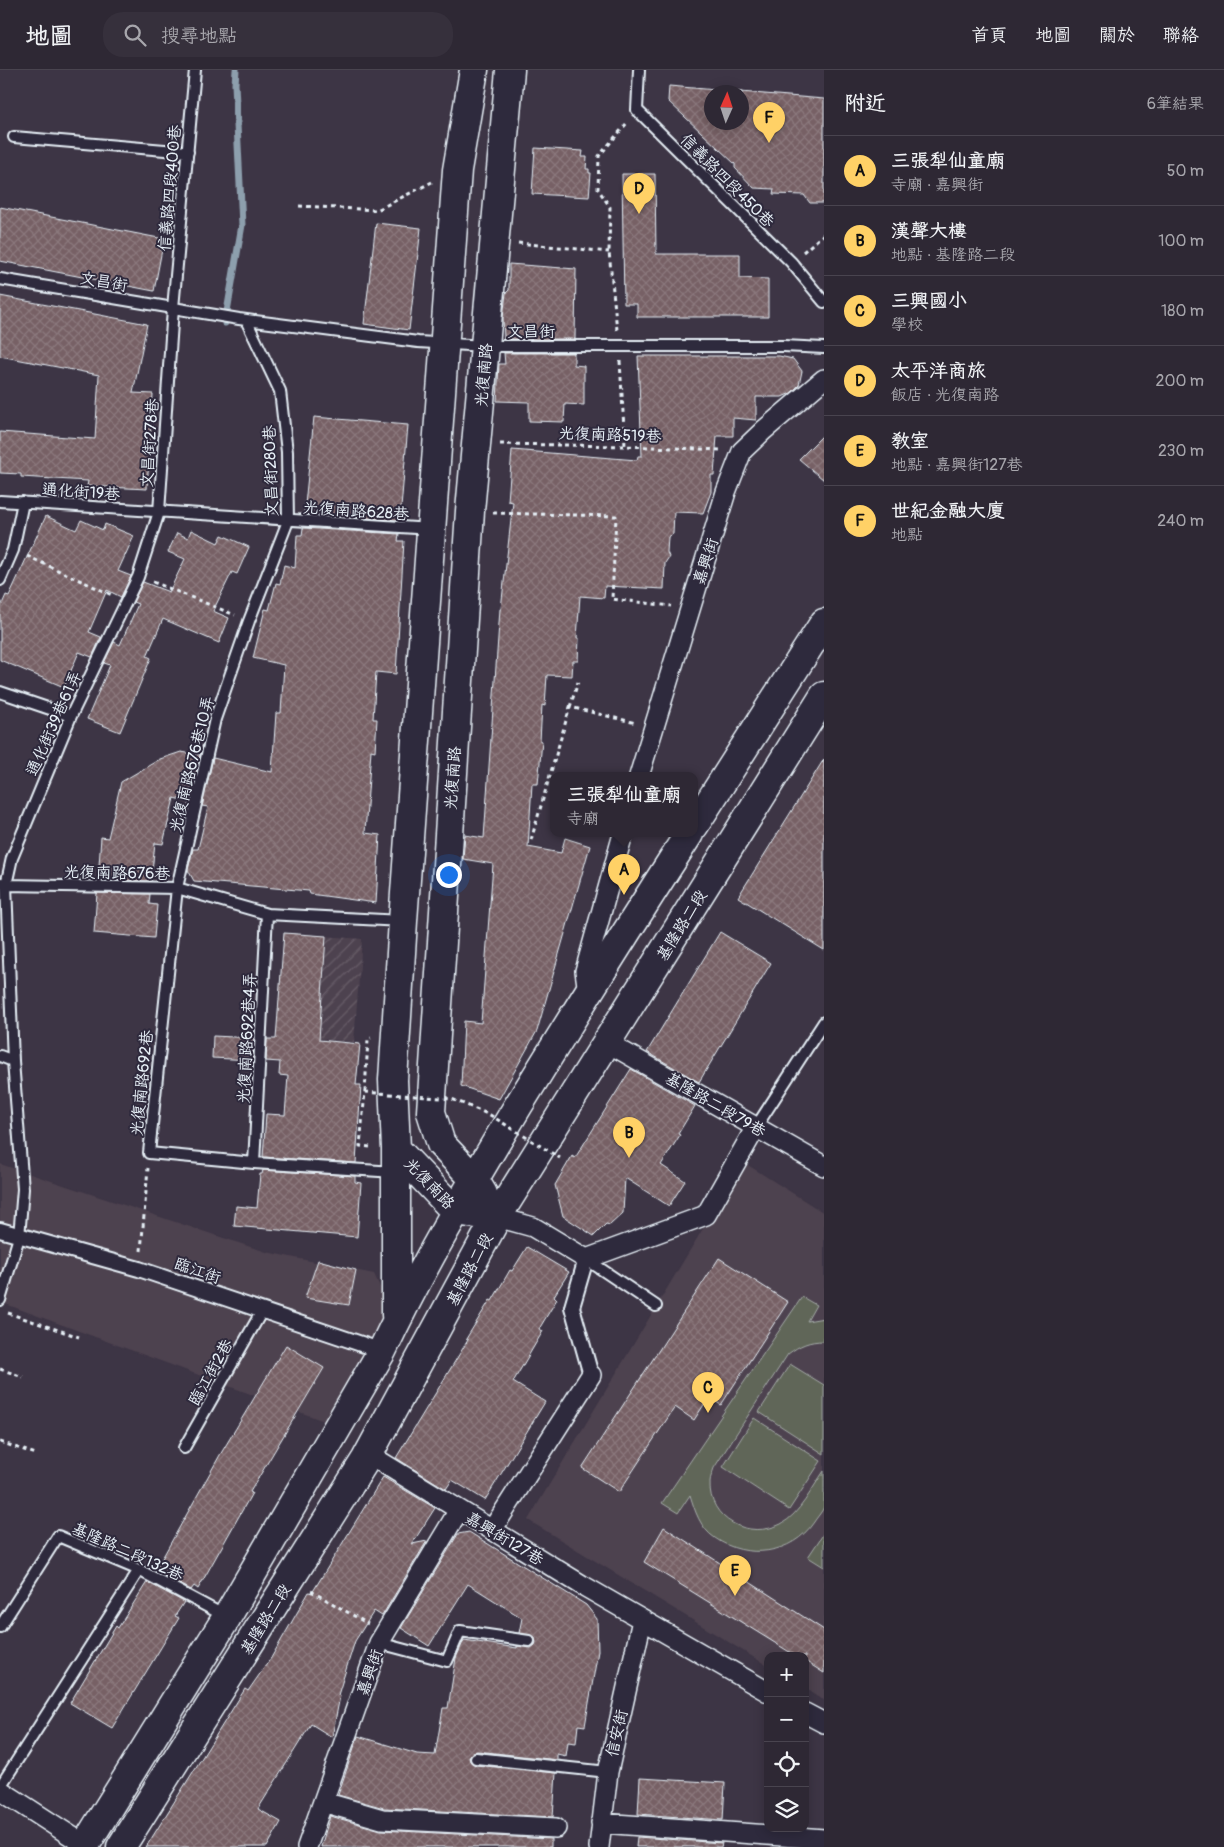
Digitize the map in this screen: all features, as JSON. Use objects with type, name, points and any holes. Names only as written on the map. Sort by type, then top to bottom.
[{"type":"main road","name":"光復南路","points":[[474,70],[457,170],[393,1080],[396,1160],[454,1211],[497,1216]]},
{"type":"main road","name":"光復南路","points":[[497,1216],[474,1179],[441,1144],[431,1112],[470,511],[510,70]]},
{"type":"main road","points":[[698,820],[824,623]]},
{"type":"main road","name":"基隆路二段","points":[[122,1847],[366,1459],[497,1216],[608,1043],[824,696]]},
{"type":"main road","name":"基隆路二段","points":[[84,1846],[227,1617],[382,1351],[396,1320],[454,1211],[588,992],[687,837]]},
{"type":"main road","points":[[396,1160],[396,1320]]},
{"type":"street","name":"嘉興街","points":[[640,772],[726,492],[742,451],[824,379]]},
{"type":"street","points":[[588,992],[585,972],[622,837]]},
{"type":"street","name":"基隆路二段79巷","points":[[608,1043],[824,1166]]},
{"type":"street","points":[[586,1259],[706,1215],[756,1127]]},
{"type":"street","points":[[497,1216],[533,1227],[586,1259]]},
{"type":"street","name":"臨江街","points":[[0,1230],[19,1237],[139,1269],[382,1351]]},
{"type":"street","points":[[492,1530],[591,1375],[572,1307],[586,1259]]},
{"type":"street","name":"嘉興街127巷","points":[[366,1459],[378,1460],[642,1620],[764,1690]]},
{"type":"street","name":"嘉興街","points":[[307,1847],[381,1638],[459,1510]]},
{"type":"street","name":"信安街","points":[[599,1847],[608,1772],[642,1620]]},
{"type":"street","points":[[809,1715],[824,1724]]},
{"type":"street","points":[[0,1788],[84,1846]]},
{"type":"street","points":[[323,1802],[382,1819],[556,1828]]},
{"type":"street","points":[[601,1823],[824,1839]]},
{"type":"lane","name":"信義路四段400巷","points":[[173,308],[194,70]]},
{"type":"lane","points":[[637,110],[639,70]]},
{"type":"lane","name":"信義路四段450巷","points":[[637,110],[791,262],[824,302]]},
{"type":"lane","points":[[14,137],[188,152]]},
{"type":"lane","name":"文昌街","points":[[0,279],[203,314],[418,342],[444,342],[485,346],[784,346],[824,348]]},
{"type":"lane","name":"文昌街278巷","points":[[138,577],[159,512],[173,308]]},
{"type":"lane","name":"文昌街280巷","points":[[243,319],[280,391],[287,452],[288,520],[250,621]]},
{"type":"lane","name":"通化街19巷","points":[[0,501],[159,512]]},
{"type":"lane","points":[[0,580],[12,550],[23,502]]},
{"type":"lane","name":"光復南路628巷","points":[[159,512],[431,530]]},
{"type":"lane","name":"通化街39巷61弄","points":[[0,1300],[19,1237],[23,1189],[13,1061],[3,884],[71,716],[138,577]]},
{"type":"lane","name":"光復南路676巷10弄","points":[[177,888],[215,719],[250,621]]},
{"type":"lane","points":[[0,692],[71,716]]},
{"type":"lane","name":"光復南路676巷","points":[[3,884],[177,888],[267,914],[403,921]]},
{"type":"lane","name":"光復南路692巷","points":[[177,888],[149,1153],[254,1162],[396,1160]]},
{"type":"lane","name":"光復南路692巷4弄","points":[[254,1162],[267,914]]},
{"type":"lane","points":[[756,1127],[824,1022]]},
{"type":"lane","points":[[0,1056],[13,1061]]},
{"type":"lane","points":[[586,1259],[656,1306]]},
{"type":"lane","name":"臨江街2巷","points":[[184,1448],[262,1311]]},
{"type":"lane","name":"基隆路二段132巷","points":[[0,1627],[58,1536],[139,1570],[227,1617]]},
{"type":"lane","points":[[0,1788],[139,1570]]},
{"type":"lane","points":[[381,1638],[447,1661],[460,1631],[529,1641]]},
{"type":"lane","points":[[476,1758],[608,1772]]},
{"type":"path","points":[[625,446],[619,346],[609,252],[610,207],[598,189],[599,156],[637,110]]},
{"type":"path","points":[[299,206],[377,210],[457,170]]},
{"type":"path","points":[[791,262],[824,234]]},
{"type":"path","points":[[495,241],[609,252]]},
{"type":"path","name":"光復南路519巷","points":[[476,444],[625,446],[742,451]]},
{"type":"path","points":[[470,511],[616,516],[612,599],[690,608]]},
{"type":"path","points":[[12,550],[126,601]]},
{"type":"path","points":[[138,577],[250,621]]},
{"type":"path","points":[[551,772],[578,682]]},
{"type":"path","points":[[570,707],[653,727]]},
{"type":"path","points":[[531,840],[550,775]]},
{"type":"path","points":[[368,1039],[360,1146],[370,1147]]},
{"type":"path","points":[[365,1092],[452,1099],[490,1114],[560,1158]]},
{"type":"path","points":[[139,1269],[149,1153]]},
{"type":"path","points":[[0,1310],[79,1337]]},
{"type":"path","points":[[0,1369],[23,1377]]},
{"type":"path","points":[[0,1442],[36,1454]]},
{"type":"path","points":[[306,1588],[381,1638]]},
{"type":"shaded area","points":[[284,933],[362,939],[354,1042],[276,1035]]},
{"type":"shaded area","points":[[743,1162],[824,1213],[824,1700],[809,1691],[809,1652],[764,1652],[764,1664],[528,1520]]},
{"type":"shaded area","points":[[0,1164],[266,1252],[374,1274],[391,1311],[327,1422],[0,1302]]},
{"type":"green space","points":[[802,1297],[816,1305],[807,1321],[824,1318],[824,1341],[805,1344],[788,1354],[714,1468],[710,1480],[711,1495],[716,1507],[723,1516],[733,1523],[744,1528],[756,1530],[769,1528],[781,1524],[794,1514],[824,1471],[824,1506],[805,1533],[794,1542],[768,1551],[740,1549],[727,1545],[705,1529],[696,1513],[690,1495],[678,1513],[662,1503]]},
{"type":"green space","points":[[790,1364],[824,1385],[824,1454],[759,1412]]},
{"type":"green space","points":[[754,1418],[821,1461],[789,1510],[723,1467]]},
{"type":"green space","points":[[824,1533],[824,1567],[808,1557]]},
{"type":"building","points":[[669,86],[704,89],[704,130],[749,130],[749,93],[824,99],[824,203],[810,203],[804,195],[773,194],[774,189],[754,188],[735,168],[735,164],[668,101]]},
{"type":"building","points":[[535,148],[583,151],[582,157],[587,157],[586,169],[589,169],[589,173],[591,173],[589,197],[532,194]]},
{"type":"building","points":[[622,174],[655,174],[656,254],[740,254],[740,278],[768,279],[768,317],[637,317],[637,304],[624,304]]},
{"type":"building","points":[[0,207],[164,239],[154,291],[0,261]]},
{"type":"building","points":[[376,223],[421,228],[409,330],[364,324]]},
{"type":"building","points":[[509,264],[576,269],[575,339],[504,339],[503,318],[506,293],[509,290]]},
{"type":"building","points":[[0,296],[147,324],[133,393],[153,394],[147,489],[87,486],[88,481],[21,477],[21,474],[0,473],[0,432],[95,439],[99,375],[0,356]]},
{"type":"building","points":[[504,353],[574,353],[574,365],[584,366],[584,405],[565,404],[564,422],[529,421],[529,402],[497,401],[499,364],[505,364]]},
{"type":"building","points":[[638,356],[779,356],[793,359],[802,371],[799,385],[791,393],[782,397],[756,397],[756,420],[733,418],[733,436],[717,436],[714,475],[711,475],[711,492],[703,513],[674,512],[673,534],[668,537],[667,552],[669,557],[665,563],[664,589],[605,586],[604,598],[580,596],[577,638],[579,638],[578,661],[573,661],[572,676],[547,675],[545,706],[542,705],[540,741],[542,741],[538,784],[532,784],[528,847],[561,853],[565,838],[590,846],[537,1031],[499,1099],[461,1086],[464,1021],[481,1023],[493,864],[463,859],[465,835],[484,838],[500,609],[513,502],[508,501],[512,450],[637,460],[638,456],[642,456]]},
{"type":"building","points":[[314,417],[408,425],[400,520],[304,514]]},
{"type":"building","points":[[824,434],[824,480],[799,459]]},
{"type":"building","points":[[46,516],[76,530],[81,520],[103,530],[105,524],[134,536],[118,571],[131,576],[121,597],[107,590],[89,632],[101,637],[92,657],[79,652],[64,687],[0,660],[0,609],[6,595],[9,596]]},
{"type":"building","points":[[303,528],[399,534],[398,541],[404,541],[396,674],[376,672],[373,719],[377,719],[375,751],[371,750],[365,833],[380,835],[376,903],[310,894],[309,891],[194,881],[188,870],[193,849],[198,849],[208,807],[202,806],[213,758],[272,772],[276,713],[281,713],[284,665],[253,658],[265,609],[269,610],[276,583],[280,584],[284,565],[295,568],[297,535],[302,535]]},
{"type":"building","points":[[191,530],[218,543],[222,535],[249,547],[237,574],[232,572],[213,611],[229,618],[219,643],[163,619],[147,656],[151,658],[120,732],[87,719],[110,665],[104,663],[114,642],[120,645],[138,604],[133,602],[143,582],[169,592],[185,559],[168,552],[177,533],[188,538]]},
{"type":"building","points":[[181,752],[200,755],[189,802],[174,798],[163,844],[155,843],[151,881],[98,880],[101,837],[108,838],[121,782],[160,759]]},
{"type":"building","points":[[824,759],[824,950],[738,897]]},
{"type":"building","points":[[97,893],[150,894],[149,904],[157,905],[154,938],[94,933]]},
{"type":"building","points":[[720,932],[771,963],[699,1082],[647,1052]]},
{"type":"building","points":[[284,933],[326,936],[319,1040],[360,1044],[356,1085],[361,1085],[356,1163],[263,1157],[266,1114],[285,1115],[288,1076],[279,1075],[280,1062],[266,1061],[267,1039],[276,1039]]},
{"type":"building","points":[[213,1036],[254,1038],[252,1060],[212,1058]]},
{"type":"building","points":[[631,1069],[695,1106],[661,1165],[685,1181],[669,1206],[625,1178],[623,1213],[610,1225],[606,1224],[594,1236],[563,1216],[555,1185],[572,1156],[575,1158]]},
{"type":"building","points":[[263,1170],[355,1176],[355,1182],[361,1183],[357,1237],[234,1226],[236,1206],[257,1208],[260,1174],[262,1174]]},
{"type":"building","points":[[527,1247],[569,1272],[554,1296],[557,1299],[539,1329],[543,1331],[513,1382],[545,1402],[485,1500],[452,1480],[446,1489],[396,1458],[468,1340],[466,1339],[490,1300],[492,1301],[510,1270],[512,1271]]},
{"type":"building","points":[[719,1258],[788,1302],[721,1405],[709,1397],[694,1420],[675,1407],[619,1492],[582,1468]]},
{"type":"building","points":[[318,1260],[356,1270],[349,1305],[305,1298]]},
{"type":"building","points":[[286,1345],[324,1368],[250,1492],[252,1493],[198,1589],[194,1586],[191,1590],[155,1571],[220,1455]]},
{"type":"building","points":[[383,1477],[435,1508],[412,1544],[427,1541],[382,1616],[374,1611],[355,1641],[338,1695],[340,1696],[332,1737],[311,1724],[258,1809],[281,1822],[267,1847],[146,1847],[245,1689],[248,1691],[271,1658],[309,1592],[312,1593]]},
{"type":"building","points":[[664,1527],[824,1630],[824,1673],[809,1664],[809,1652],[790,1652],[644,1562]]},
{"type":"building","points":[[469,1532],[586,1605],[597,1619],[598,1651],[585,1726],[578,1725],[576,1743],[568,1742],[566,1756],[557,1754],[557,1760],[477,1751],[473,1752],[469,1757],[470,1761],[475,1765],[556,1773],[553,1817],[384,1808],[338,1795],[358,1736],[417,1754],[435,1755],[443,1708],[448,1708],[456,1658],[464,1640],[517,1648],[517,1646],[531,1648],[535,1645],[534,1636],[519,1633],[522,1618],[468,1584],[429,1646],[401,1628],[458,1534]]},
{"type":"building","points":[[147,1582],[184,1602],[175,1616],[179,1618],[112,1728],[70,1703],[116,1626],[118,1628]]},
{"type":"building","points":[[640,1778],[725,1783],[723,1820],[638,1814]]},
{"type":"building","points":[[330,1816],[381,1830],[551,1839],[551,1847],[321,1847]]},
{"type":"building","points":[[637,1837],[722,1843],[721,1847],[636,1847]]},
{"type":"waterway","points":[[225,323],[242,225],[235,84],[236,70]]},
{"type":"place","name":"世紀金融大廈","points":[[769,143]]},
{"type":"place","name":"太平洋商旅","points":[[639,214]]},
{"type":"place","name":"三張犁仙童廟","points":[[624,895]]},
{"type":"place","name":"漢聲大樓","points":[[629,1158]]},
{"type":"place","name":"三興國小","points":[[708,1413]]},
{"type":"place","name":"教室","points":[[735,1596]]}]
